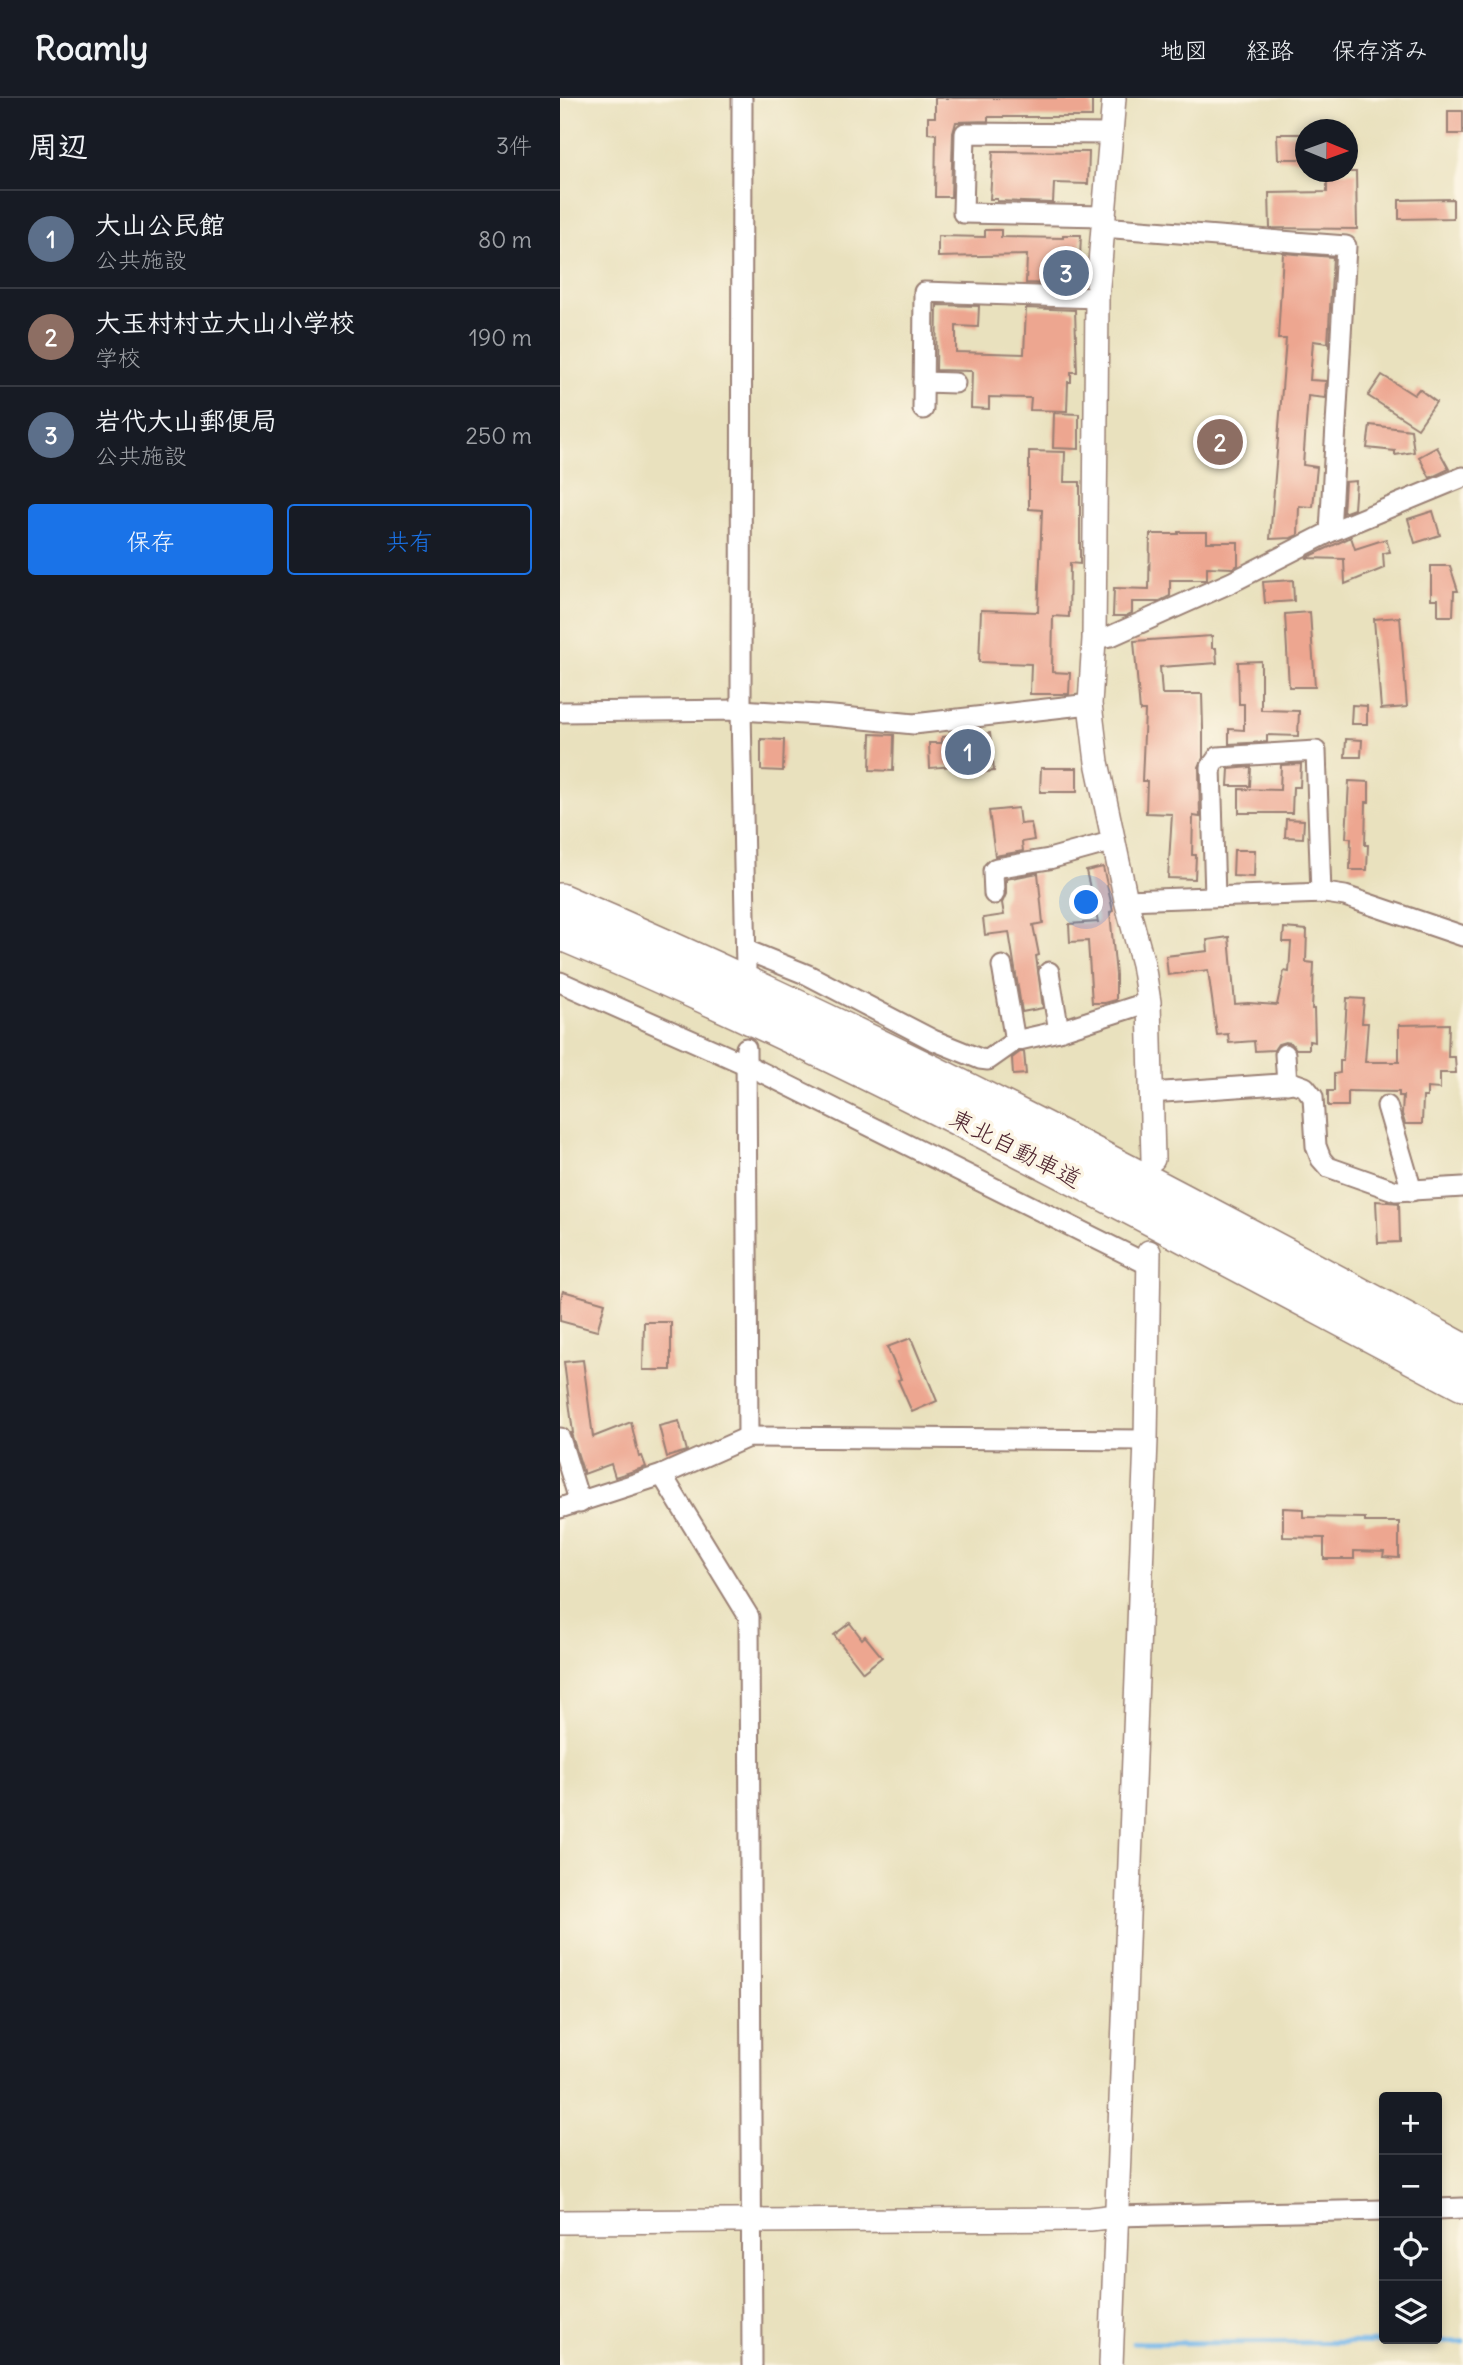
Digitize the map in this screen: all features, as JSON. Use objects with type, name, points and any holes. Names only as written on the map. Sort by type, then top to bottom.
[{"type":"highway","name":"東北自動車道","points":[[560,901],[722,972],[952,1082],[1141,1179],[1463,1351]]},
{"type":"highway","name":"東北自動車道","points":[[560,932],[813,1047],[940,1109],[1153,1218],[1463,1383]]},
{"type":"street","points":[[742,98],[741,710],[746,959],[808,975],[933,1040],[988,1060],[1014,1041],[1059,1031],[1149,1002]]},
{"type":"street","points":[[1114,98],[1097,298],[1094,639],[1090,704],[1097,762],[1126,900],[1143,964],[1149,1002],[1153,1159]]},
{"type":"street","points":[[1110,134],[965,132],[963,213],[1103,221],[1346,246],[1330,532]]},
{"type":"street","points":[[923,409],[924,292],[1097,298]]},
{"type":"street","points":[[923,382],[955,383]]},
{"type":"street","points":[[1094,639],[1111,636],[1188,602],[1330,532],[1463,477]]},
{"type":"street","points":[[560,712],[741,710],[915,724],[1090,704]]},
{"type":"street","points":[[1215,896],[1211,767],[1219,757],[1316,751],[1321,893]]},
{"type":"street","points":[[994,894],[993,871],[996,868],[1049,859],[1114,841]]},
{"type":"street","points":[[1126,900],[1321,893],[1345,896],[1463,936]]},
{"type":"street","points":[[1002,966],[1014,1041]]},
{"type":"street","points":[[1049,972],[1059,1031]]},
{"type":"street","points":[[560,982],[747,1056],[1149,1258],[1146,1440],[1111,2365]]},
{"type":"street","points":[[1285,1054],[1287,1084]]},
{"type":"street","points":[[747,1056],[748,1437]]},
{"type":"street","points":[[1150,1093],[1287,1084],[1305,1087],[1313,1097],[1316,1146],[1321,1159],[1328,1167],[1396,1191],[1463,1187]]},
{"type":"street","points":[[1387,1106],[1412,1191]]},
{"type":"street","points":[[560,1508],[662,1475],[748,1437],[1146,1440]]},
{"type":"street","points":[[560,1438],[580,1503]]},
{"type":"street","points":[[662,1475],[749,1617],[752,2365]]},
{"type":"street","points":[[1442,2209],[1463,2208]]},
{"type":"street","points":[[560,2222],[1090,2219],[1116,2216],[1379,2210]]},
{"type":"building","points":[[935,98],[1092,98],[1092,117],[988,117],[988,121],[956,122],[953,133],[951,197],[935,197],[936,134],[928,133],[928,117],[935,117]]},
{"type":"building","points":[[1448,111],[1463,111],[1463,134],[1448,134]]},
{"type":"building","points":[[1277,134],[1295,134],[1295,159],[1278,159]]},
{"type":"building","points":[[993,151],[1089,152],[1088,184],[1054,183],[1053,203],[990,199]]},
{"type":"building","points":[[1327,182],[1356,182],[1357,229],[1270,228],[1269,193],[1327,192]]},
{"type":"building","points":[[1453,199],[1453,218],[1399,219],[1399,200]]},
{"type":"building","points":[[985,230],[1001,230],[1001,237],[1063,238],[1063,235],[1081,235],[1080,257],[1076,257],[1076,285],[1026,283],[1027,255],[938,257],[938,236],[985,237]]},
{"type":"building","points":[[1283,253],[1333,257],[1328,343],[1313,341],[1310,380],[1326,381],[1325,398],[1308,396],[1303,465],[1317,467],[1313,507],[1299,506],[1298,535],[1270,539],[1286,339],[1278,339]]},
{"type":"building","points":[[937,305],[979,306],[978,327],[956,326],[956,352],[1024,354],[1026,308],[1075,310],[1077,372],[1071,372],[1071,382],[1068,382],[1067,411],[1030,410],[1031,398],[989,397],[989,409],[971,408],[972,371],[936,370]]},
{"type":"building","points":[[1382,375],[1414,395],[1419,389],[1436,402],[1418,428],[1368,396]]},
{"type":"building","points":[[1054,413],[1079,414],[1079,449],[1053,448]]},
{"type":"building","points":[[1370,425],[1411,430],[1414,452],[1395,455],[1395,451],[1367,448]]},
{"type":"building","points":[[1437,447],[1449,469],[1430,478],[1419,457]]},
{"type":"building","points":[[1029,451],[1065,452],[1064,482],[1080,482],[1080,564],[1070,563],[1069,617],[1053,616],[1052,672],[1070,673],[1069,694],[1030,694],[1031,664],[979,662],[981,610],[1038,612],[1042,510],[1029,509]]},
{"type":"building","points":[[1356,481],[1354,509],[1343,513],[1345,482]]},
{"type":"building","points":[[1433,511],[1440,535],[1415,543],[1408,519]]},
{"type":"building","points":[[1207,532],[1207,542],[1238,542],[1238,565],[1233,568],[1207,567],[1207,580],[1170,580],[1170,596],[1158,602],[1132,602],[1132,613],[1113,616],[1114,588],[1149,589],[1150,534]]},
{"type":"building","points":[[1351,537],[1355,549],[1386,539],[1390,552],[1383,553],[1384,568],[1345,584],[1344,559],[1306,558]]},
{"type":"building","points":[[1431,566],[1450,566],[1458,591],[1454,591],[1453,616],[1438,616],[1438,599],[1431,599]]},
{"type":"building","points":[[1293,580],[1294,601],[1265,603],[1263,582]]},
{"type":"building","points":[[1310,612],[1315,687],[1289,687],[1285,614]]},
{"type":"building","points":[[1400,617],[1407,707],[1381,709],[1374,619]]},
{"type":"building","points":[[1212,636],[1212,648],[1216,648],[1217,663],[1160,667],[1162,694],[1202,694],[1200,817],[1193,816],[1192,855],[1196,855],[1195,879],[1168,878],[1172,814],[1146,813],[1147,781],[1142,781],[1145,711],[1140,711],[1134,641]]},
{"type":"building","points":[[1261,661],[1261,710],[1299,711],[1298,736],[1267,735],[1267,742],[1229,744],[1229,729],[1244,730],[1244,704],[1239,704],[1238,662]]},
{"type":"building","points":[[1352,705],[1367,706],[1367,724],[1351,724]]},
{"type":"building","points":[[990,733],[994,771],[966,774],[965,765],[930,768],[929,743],[942,743],[942,737]]},
{"type":"building","points":[[871,734],[894,735],[893,771],[870,770]]},
{"type":"building","points":[[761,739],[784,740],[783,771],[761,770]]},
{"type":"building","points":[[1346,739],[1362,740],[1361,757],[1345,757]]},
{"type":"building","points":[[1301,764],[1300,787],[1293,787],[1292,813],[1239,813],[1239,789],[1280,790],[1281,765]]},
{"type":"building","points":[[1251,767],[1250,786],[1228,786],[1229,769]]},
{"type":"building","points":[[1041,768],[1077,768],[1077,792],[1040,792]]},
{"type":"building","points":[[1349,781],[1369,782],[1365,845],[1368,845],[1367,870],[1350,870],[1351,838],[1346,838]]},
{"type":"building","points":[[1018,808],[1020,824],[1031,823],[1034,840],[1022,842],[1023,851],[995,856],[989,811]]},
{"type":"building","points":[[1286,819],[1304,820],[1303,838],[1285,837]]},
{"type":"building","points":[[1234,850],[1255,850],[1254,877],[1233,876]]},
{"type":"building","points":[[1103,867],[1113,911],[1110,912],[1116,1000],[1092,1003],[1088,941],[1070,942],[1069,924],[1098,922],[1086,871]]},
{"type":"building","points":[[1038,873],[1043,923],[1033,925],[1039,955],[1036,956],[1043,1008],[1022,1012],[1009,932],[985,935],[983,918],[1004,915],[1002,903],[1006,894],[1006,879]]},
{"type":"building","points":[[1284,928],[1307,930],[1306,962],[1314,963],[1312,1009],[1315,1042],[1309,1041],[1309,1049],[1296,1049],[1291,1043],[1285,1042],[1278,1044],[1274,1050],[1255,1051],[1254,1041],[1229,1043],[1228,1034],[1217,1035],[1208,970],[1168,975],[1166,956],[1208,951],[1207,940],[1229,937],[1235,1004],[1277,1005],[1284,971],[1289,972],[1291,942],[1283,942]]},
{"type":"building","points":[[1347,998],[1364,999],[1362,1023],[1368,1023],[1365,1062],[1399,1062],[1399,1025],[1449,1024],[1448,1057],[1455,1057],[1456,1073],[1440,1073],[1440,1089],[1427,1088],[1427,1097],[1423,1097],[1422,1124],[1405,1124],[1402,1114],[1403,1096],[1399,1096],[1399,1092],[1348,1091],[1348,1106],[1328,1106],[1328,1091],[1334,1091],[1334,1074],[1340,1073],[1340,1061],[1343,1061]]},
{"type":"building","points":[[1024,1052],[1026,1074],[1013,1075],[1012,1058]]},
{"type":"building","points":[[1376,1201],[1399,1203],[1400,1242],[1378,1243]]},
{"type":"building","points":[[563,1291],[605,1303],[597,1331],[560,1321]]},
{"type":"building","points":[[644,1322],[671,1322],[671,1370],[643,1370]]},
{"type":"building","points":[[911,1338],[937,1401],[912,1412],[887,1347]]},
{"type":"building","points":[[583,1360],[593,1437],[631,1422],[639,1457],[642,1456],[646,1467],[615,1477],[611,1464],[584,1474],[571,1433],[564,1362]]},
{"type":"building","points":[[679,1421],[687,1451],[667,1457],[659,1426]]},
{"type":"building","points":[[1283,1508],[1303,1509],[1303,1517],[1365,1518],[1365,1522],[1399,1522],[1399,1558],[1383,1557],[1384,1552],[1354,1551],[1354,1559],[1324,1559],[1324,1538],[1283,1537]]},
{"type":"building","points":[[850,1623],[862,1639],[865,1636],[882,1657],[863,1672],[834,1635]]},
{"type":"waterway","points":[[1133,2343],[1463,2342]]},
{"type":"place","name":"岩代大山郵便局","points":[[1066,273]]},
{"type":"place","name":"大玉村村立大山小学校","points":[[1220,442]]},
{"type":"place","name":"大山公民館","points":[[968,752]]}]
